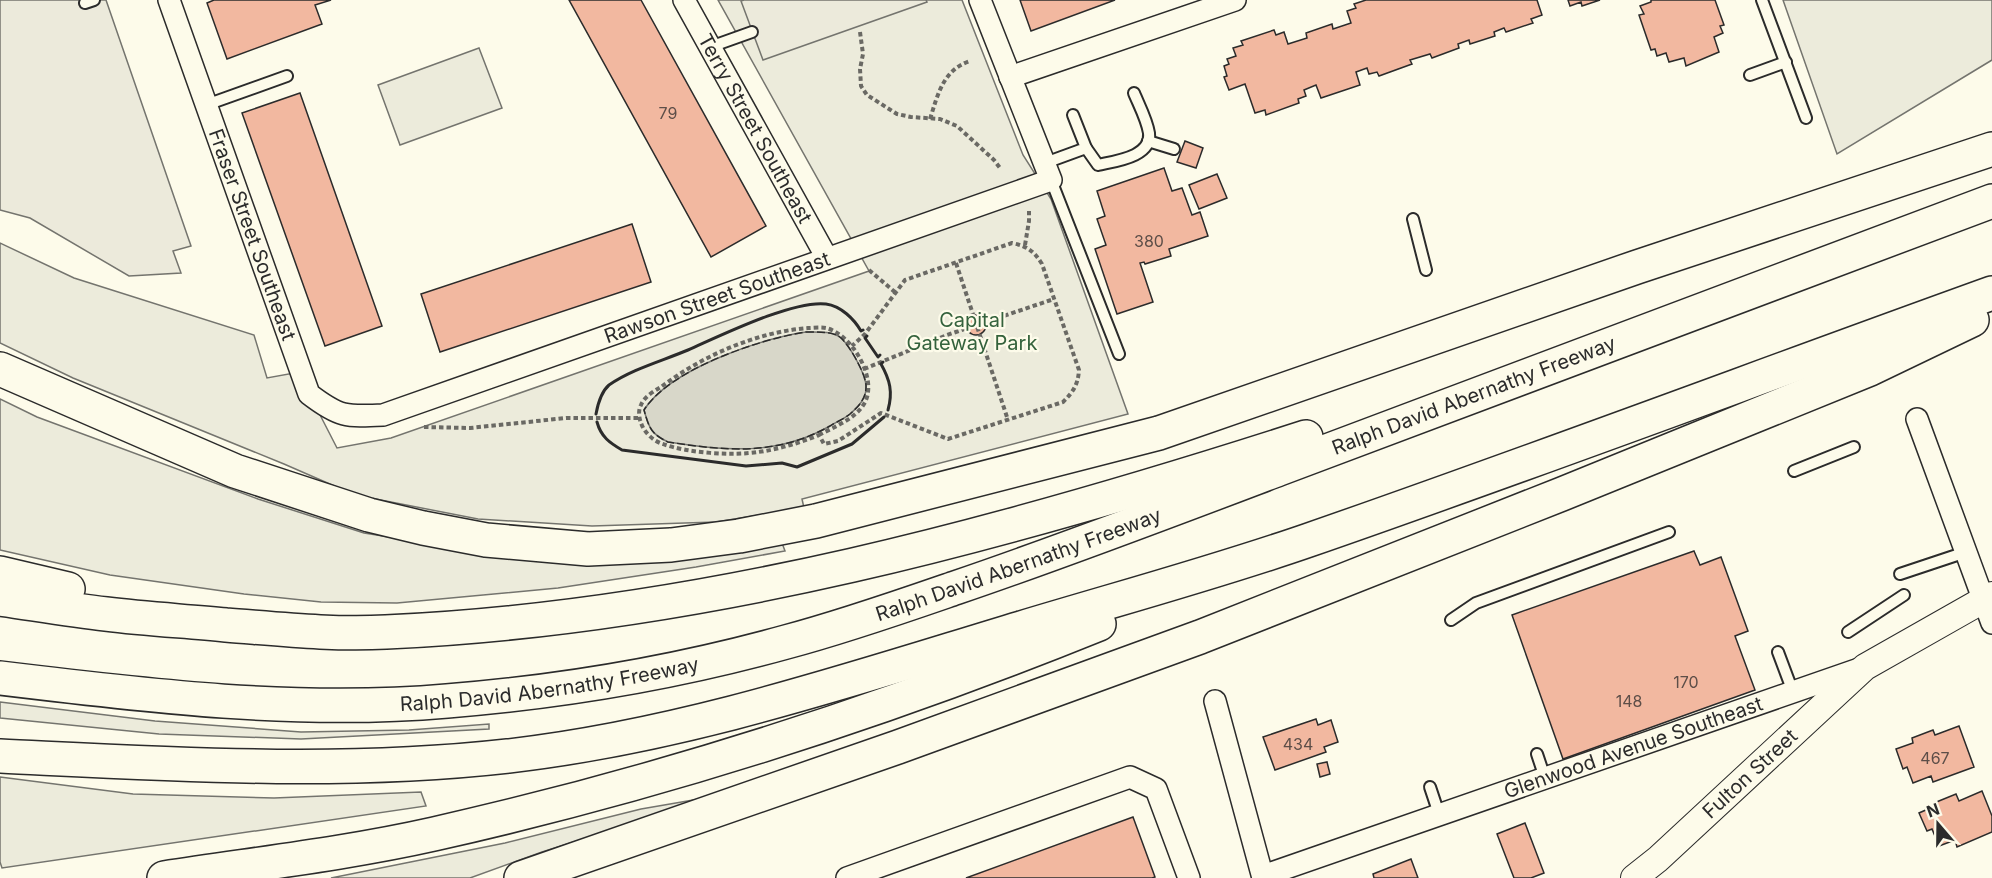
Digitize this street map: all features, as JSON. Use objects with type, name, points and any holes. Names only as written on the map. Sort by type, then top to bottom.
[{"type":"highway","points":[[0,369],[235,471],[369,515],[486,540],[588,549],[672,545],[740,536],[816,521],[1159,434],[1637,267],[1992,149]]},
{"type":"highway","name":"Ralph David Abernathy Freeway","points":[[0,678],[208,701],[309,705],[446,702],[522,694],[698,663],[786,642],[891,610],[1009,570],[1992,201]]},
{"type":"highway","points":[[164,878],[336,852],[433,834],[578,798],[714,760],[840,720],[1012,659],[1304,542],[1992,293]]},
{"type":"highway","points":[[0,599],[106,614],[282,630],[384,632],[486,625],[602,613],[792,578],[982,532],[1139,488],[1705,308]]},
{"type":"highway","points":[[521,878],[898,747],[1200,637],[1870,369],[1992,310]]},
{"type":"highway","points":[[0,756],[192,765],[364,766],[507,756],[590,744],[689,725],[836,684],[1304,542]]},
{"type":"highway","points":[[0,573],[237,626]]},
{"type":"street","name":"Fraser Street Southeast","points":[[169,0],[309,394],[326,407],[343,415],[383,415]]},
{"type":"street","name":"Terry Street Southeast","points":[[684,0],[827,258]]},
{"type":"street","points":[[980,0],[1048,172]]},
{"type":"street","points":[[1010,77],[1235,0]]},
{"type":"street","name":"Rawson Street Southeast","points":[[383,415],[827,258],[1048,172]]},
{"type":"street","points":[[1917,419],[1966,552],[1989,606]]},
{"type":"street","name":"Glenwood Avenue Southeast","points":[[1263,877],[1865,667],[1989,606]]},
{"type":"street","name":"Fulton Street","points":[[1634,878],[1865,667]]},
{"type":"street","points":[[1215,701],[1263,877]]},
{"type":"street","points":[[846,878],[1130,777],[1156,789],[1188,878]]},
{"type":"lane","points":[[1762,0],[1806,118]]},
{"type":"lane","points":[[710,47],[752,32]]},
{"type":"lane","points":[[1750,75],[1786,62]]},
{"type":"lane","points":[[206,105],[287,76]]},
{"type":"lane","points":[[1073,115],[1086,148],[1098,165],[1138,154],[1148,141],[1149,132],[1134,93]]},
{"type":"lane","points":[[1148,141],[1174,149]]},
{"type":"lane","points":[[1086,148],[1048,172],[1119,354]]},
{"type":"lane","points":[[1413,219],[1426,270]]},
{"type":"lane","points":[[1794,471],[1854,447]]},
{"type":"lane","points":[[1451,620],[1476,603],[1669,532]]},
{"type":"lane","points":[[1900,574],[1966,552]]},
{"type":"lane","points":[[1848,632],[1904,595]]},
{"type":"lane","points":[[1778,652],[1793,692]]},
{"type":"lane","points":[[1537,754],[1545,778]]},
{"type":"lane","points":[[1430,787],[1439,814]]},
{"type":"path","points":[[860,32],[863,54],[860,69],[861,86],[867,95],[897,114],[940,119],[957,126],[1000,168]]},
{"type":"path","points":[[930,119],[945,78],[959,64],[970,61]]},
{"type":"path","points":[[1025,245],[1029,221]]},
{"type":"path","points":[[819,435],[824,444],[838,441],[881,413],[948,439],[1063,402],[1073,393],[1078,382],[1079,370],[1042,264],[1035,253],[1025,245],[1012,243],[905,280],[865,334],[852,346]]},
{"type":"path","points":[[956,263],[1008,420]]},
{"type":"path","points":[[869,270],[896,293]]},
{"type":"path","points":[[864,369],[976,325],[1054,299]]},
{"type":"path","points":[[824,327],[841,334],[852,346],[864,369],[869,393],[863,406],[852,417],[819,435],[790,447],[755,453],[719,454],[662,444],[644,430],[639,418],[640,405],[677,375],[727,349],[757,338],[791,330],[824,327]]},
{"type":"path","points":[[424,427],[470,428],[567,418],[639,418]]},
{"type":"green space","name":"Capital Gateway Park","points":[[718,0],[962,0],[1023,155],[1051,199],[1128,414],[802,499],[804,508],[716,522],[592,526],[478,519],[355,495],[73,378],[0,343],[0,243],[74,278],[254,335],[267,378],[294,373],[317,409],[337,448],[391,438],[869,271]]},
{"type":"green space","points":[[1783,0],[1992,0],[1992,60],[1837,154]]},
{"type":"green space","points":[[479,48],[502,108],[400,145],[378,85]]},
{"type":"green space","points":[[0,399],[37,417],[258,499],[364,533],[555,563],[615,563],[782,543],[785,551],[558,588],[397,603],[321,602],[244,594],[110,575],[0,550]]},
{"type":"green space","points":[[0,702],[155,721],[301,732],[409,730],[489,724],[489,729],[301,739],[159,734],[0,718]]},
{"type":"green space","points":[[0,777],[133,794],[274,798],[421,792],[426,806],[2,868],[0,862]]},
{"type":"green space","points":[[699,799],[470,878],[331,878],[505,843],[641,809]]},
{"type":"shaded area","points":[[0,0],[106,0],[191,246],[173,251],[181,273],[129,276],[30,218],[0,210]]},
{"type":"shaded area","points":[[926,0],[927,2],[763,60],[741,1]]},
{"type":"shaded area","points":[[806,332],[825,332],[841,338],[861,369],[866,383],[865,396],[850,414],[810,436],[771,447],[751,449],[710,448],[668,442],[652,430],[644,410],[657,395],[674,382],[695,369],[741,349]]},
{"type":"building","points":[[214,0],[331,0],[315,5],[322,24],[227,59],[207,3]]},
{"type":"building","points":[[569,0],[641,0],[766,226],[711,257]]},
{"type":"building","points":[[1020,0],[1115,0],[1031,31]]},
{"type":"building","points":[[1366,0],[1537,0],[1542,15],[1531,19],[1533,23],[1506,32],[1504,28],[1494,32],[1495,36],[1470,44],[1469,40],[1458,44],[1459,48],[1432,58],[1430,54],[1410,60],[1412,64],[1379,76],[1377,72],[1369,74],[1367,68],[1356,72],[1360,85],[1321,98],[1316,85],[1304,90],[1306,96],[1298,99],[1299,103],[1266,115],[1265,110],[1255,113],[1245,84],[1229,90],[1224,77],[1227,76],[1224,66],[1229,64],[1227,59],[1236,56],[1233,48],[1243,45],[1241,41],[1274,30],[1276,35],[1284,32],[1288,44],[1307,38],[1306,33],[1332,24],[1333,29],[1351,23],[1347,11],[1356,8],[1354,4]]},
{"type":"building","points":[[1568,0],[1600,0],[1582,6],[1581,2],[1570,6]]},
{"type":"building","points":[[1651,0],[1715,0],[1724,25],[1720,26],[1723,33],[1714,37],[1719,52],[1686,66],[1684,58],[1669,62],[1666,53],[1657,56],[1655,49],[1651,50],[1639,15],[1644,14],[1640,6]]},
{"type":"building","points":[[300,93],[382,326],[325,346],[242,113]]},
{"type":"building","points":[[1185,141],[1203,148],[1196,168],[1177,162]]},
{"type":"building","points":[[1164,168],[1172,191],[1182,188],[1192,215],[1200,212],[1208,236],[1169,249],[1171,256],[1145,264],[1140,263],[1153,302],[1117,314],[1095,249],[1106,245],[1097,219],[1105,216],[1097,191]]},
{"type":"building","points":[[1217,174],[1227,198],[1199,209],[1189,185]]},
{"type":"building","points":[[632,224],[651,282],[440,352],[421,294]]},
{"type":"building","points":[[976,315],[983,318],[986,325],[983,332],[976,335],[969,332],[966,325],[969,318]]},
{"type":"building","points":[[1694,551],[1700,565],[1721,557],[1748,631],[1735,636],[1755,690],[1563,759],[1512,615]]},
{"type":"building","points":[[1316,719],[1318,725],[1331,720],[1338,742],[1324,747],[1326,752],[1275,770],[1263,737]]},
{"type":"building","points":[[1959,726],[1974,767],[1933,782],[1931,776],[1913,783],[1907,767],[1903,769],[1896,749],[1913,743],[1912,738],[1933,730],[1935,735]]},
{"type":"building","points":[[1327,762],[1330,774],[1320,777],[1317,764]]},
{"type":"building","points":[[1982,791],[1992,816],[1992,832],[1957,847],[1955,840],[1939,846],[1932,829],[1927,831],[1919,813],[1935,806],[1934,803],[1956,794],[1959,801]]},
{"type":"building","points":[[1133,817],[1155,877],[966,878]]},
{"type":"building","points":[[1525,823],[1544,873],[1531,878],[1514,878],[1497,834]]},
{"type":"building","points":[[1411,859],[1418,878],[1374,878],[1373,874]]},
{"type":"fence","points":[[806,332],[825,332],[838,336],[849,347],[857,361],[866,382],[865,395],[859,406],[850,414],[810,436],[771,447],[751,449],[710,448],[668,442],[652,430],[644,410],[657,395],[674,382],[695,369],[741,349],[806,332]]},
{"type":"wall","points":[[596,414],[604,391],[618,379],[776,313],[812,304],[832,305],[842,310],[861,331],[863,330]]},
{"type":"wall","points":[[867,336],[865,338],[878,357],[880,355]]},
{"type":"wall","points":[[883,362],[881,364],[887,375],[890,392],[888,410]]},
{"type":"wall","points":[[597,422],[606,439],[622,450],[746,466],[782,463],[797,467],[852,444],[884,417]]}]
